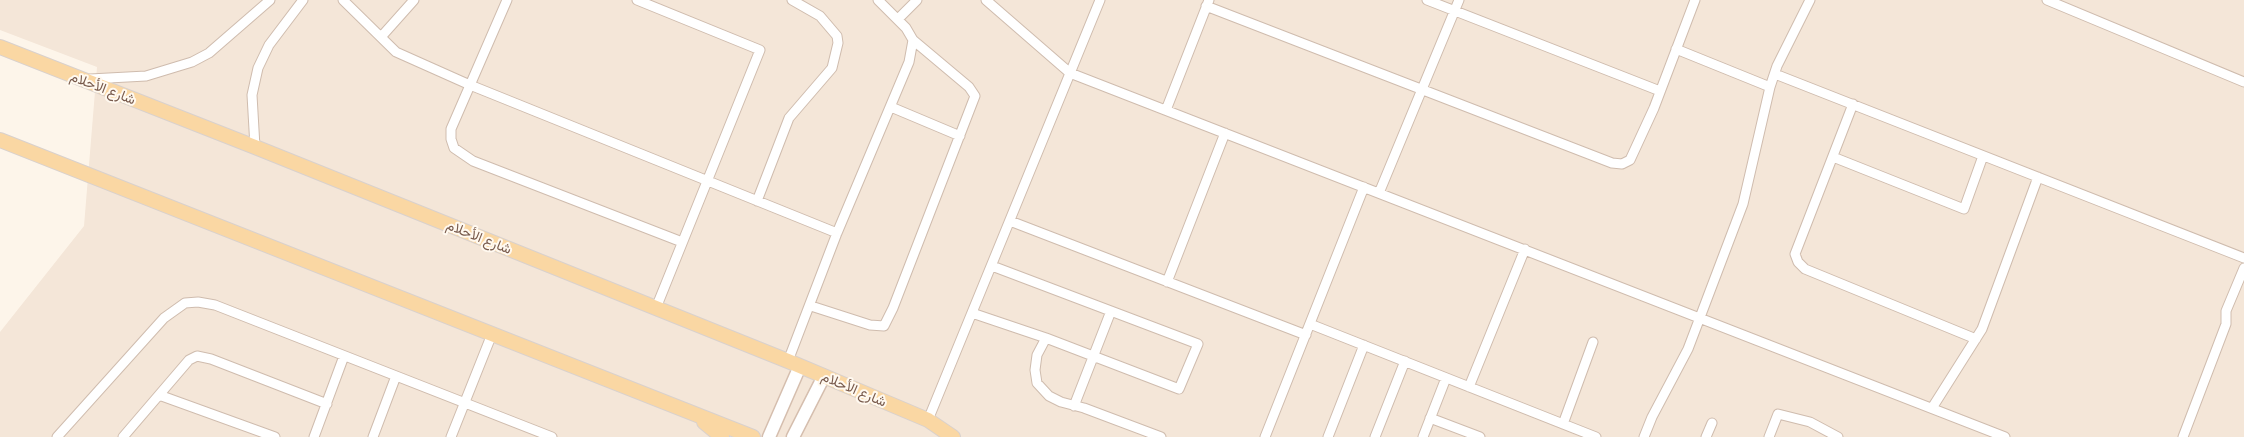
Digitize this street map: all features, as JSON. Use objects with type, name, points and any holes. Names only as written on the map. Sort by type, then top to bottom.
[{"type":"main road","name":"شارع الأحلام","points":[[0,47],[255,146],[824,376],[928,420],[953,437]]},
{"type":"main road","points":[[0,140],[753,437]]},
{"type":"main road","points":[[769,437],[794,364]]},
{"type":"main road","points":[[793,437],[824,376]]},
{"type":"main road","points":[[696,414],[722,437]]},
{"type":"street","points":[[82,80],[146,76],[192,62],[209,53],[270,0]]},
{"type":"street","points":[[255,146],[252,112],[258,68],[269,45],[303,0]]},
{"type":"street","points":[[343,0],[396,52],[470,86],[836,233]]},
{"type":"street","points":[[381,36],[414,0]]},
{"type":"street","points":[[507,0],[451,129],[451,139],[454,148],[464,156],[682,242]]},
{"type":"street","points":[[758,201],[789,118],[832,68],[838,43],[837,36],[820,16],[792,0]]},
{"type":"street","points":[[811,306],[870,325],[884,326],[893,308],[975,96],[969,87],[913,40],[906,28],[878,0]]},
{"type":"street","points":[[898,19],[916,0]]},
{"type":"street","points":[[986,0],[1070,73],[1699,316],[2005,437]]},
{"type":"street","points":[[928,420],[1100,0]]},
{"type":"street","points":[[1427,0],[1660,91]]},
{"type":"street","points":[[1379,193],[1459,0]]},
{"type":"street","points":[[1166,110],[1208,3],[1422,89],[1612,162],[1622,164],[1630,160],[1660,91],[1695,0]]},
{"type":"street","points":[[1644,437],[1688,349],[1743,204],[1770,87],[1810,0]]},
{"type":"street","points":[[2047,0],[2244,82]]},
{"type":"street","points":[[643,1],[760,50],[656,308]]},
{"type":"street","points":[[794,364],[811,306],[836,233],[909,62],[913,40]]},
{"type":"street","points":[[1676,49],[1770,87]]},
{"type":"street","points":[[1775,74],[2244,258]]},
{"type":"street","points":[[1853,104],[1795,254],[1798,262],[1805,269],[1976,339]]},
{"type":"street","points":[[891,107],[960,136]]},
{"type":"street","points":[[1167,282],[1225,133]]},
{"type":"street","points":[[1833,157],[1964,209],[1983,156]]},
{"type":"street","points":[[1932,408],[1982,329],[2038,177]]},
{"type":"street","points":[[1265,437],[1364,187]]},
{"type":"street","points":[[1010,221],[1306,335]]},
{"type":"street","points":[[1469,387],[1525,249]]},
{"type":"street","points":[[972,313],[1046,338],[1179,389],[1198,344],[992,266]]},
{"type":"street","points":[[2183,437],[2226,324],[2226,311],[2244,268]]},
{"type":"street","points":[[57,437],[164,318],[185,303],[198,302],[215,305],[552,437]]},
{"type":"street","points":[[1074,406],[1111,311]]},
{"type":"street","points":[[1310,324],[1596,437]]},
{"type":"street","points":[[450,437],[492,334]]},
{"type":"street","points":[[1046,338],[1037,355],[1035,370],[1037,383],[1048,396],[1161,437]]},
{"type":"street","points":[[1563,424],[1593,342]]},
{"type":"street","points":[[1328,437],[1364,345]]},
{"type":"street","points":[[123,437],[189,360],[197,356],[211,358],[326,404]]},
{"type":"street","points":[[314,437],[344,356]]},
{"type":"street","points":[[1375,437],[1405,362]]},
{"type":"street","points":[[373,437],[396,376]]},
{"type":"street","points":[[1423,437],[1446,378]]},
{"type":"street","points":[[159,395],[275,437]]},
{"type":"street","points":[[1769,437],[1778,414],[1810,422],[1838,437]]},
{"type":"street","points":[[1430,418],[1480,437]]},
{"type":"street","points":[[1706,437],[1712,423]]},
{"type":"shaded area","points":[[0,0],[2244,0],[2244,437],[0,437],[0,332],[84,226],[97,67],[0,30]]}]
